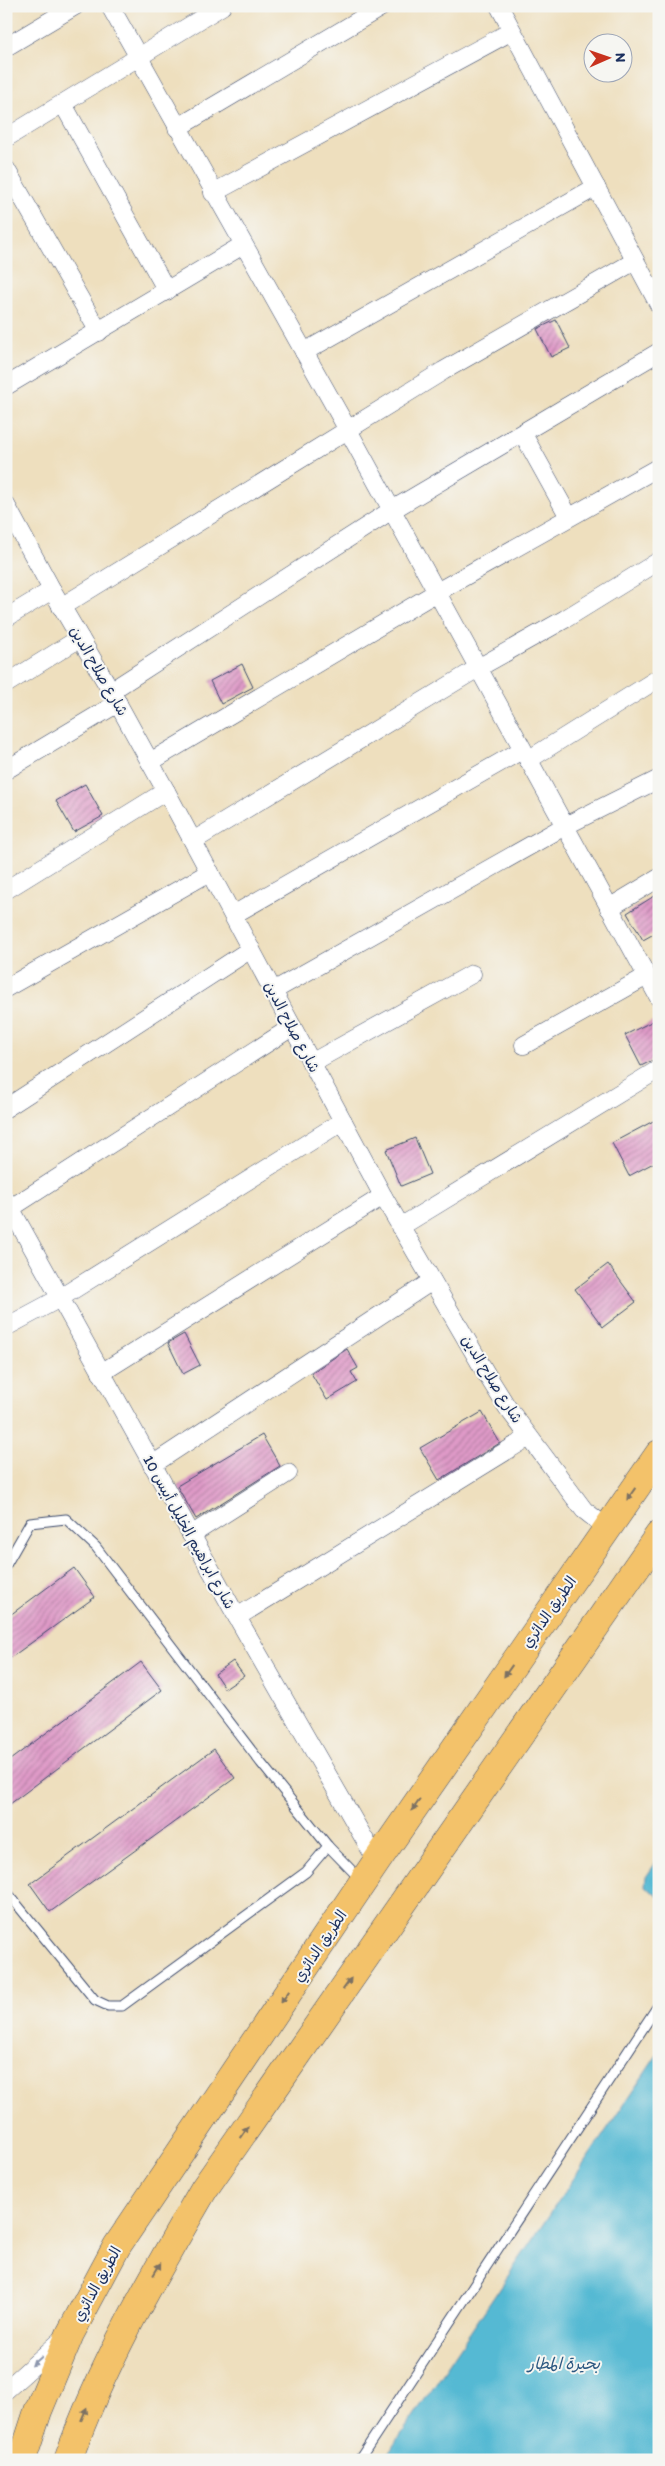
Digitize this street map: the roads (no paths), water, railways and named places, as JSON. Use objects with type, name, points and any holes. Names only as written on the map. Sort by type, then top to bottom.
[{"type":"main road","name":"الطريق الدائري","points":[[22,2460],[38,2411],[70,2334],[117,2246],[370,1871],[659,1454]]},
{"type":"main road","points":[[68,2460],[84,2414],[117,2343],[204,2189],[659,1535]]},
{"type":"street","points":[[6,47],[75,6]]},
{"type":"street","points":[[110,6],[348,430],[563,827],[659,998]]},
{"type":"street","points":[[6,138],[222,6]]},
{"type":"street","points":[[177,128],[384,6]]},
{"type":"street","points":[[499,6],[659,305]]},
{"type":"street","points":[[214,193],[512,31]]},
{"type":"street","points":[[63,104],[167,291]]},
{"type":"street","points":[[6,169],[99,332]]},
{"type":"street","points":[[304,352],[596,187]]},
{"type":"street","points":[[6,386],[243,245]]},
{"type":"street","points":[[61,607],[451,367],[635,261]]},
{"type":"street","points":[[6,770],[392,510],[659,352]]},
{"type":"street","points":[[523,434],[569,518]]},
{"type":"street","points":[[150,762],[437,592],[659,466]]},
{"type":"street","name":"شارع صلاح الدين","points":[[6,506],[166,791],[383,1196],[487,1376],[584,1510],[608,1528]]},
{"type":"street","points":[[193,841],[478,668],[564,620],[659,561]]},
{"type":"street","points":[[6,618],[52,590]]},
{"type":"street","points":[[6,684],[80,638]]},
{"type":"street","points":[[233,915],[525,755],[659,678]]},
{"type":"street","points":[[273,992],[563,827],[659,779]]},
{"type":"street","points":[[6,890],[166,791]]},
{"type":"street","points":[[6,988],[210,872]]},
{"type":"street","points":[[609,908],[659,878]]},
{"type":"street","points":[[6,1108],[251,950]]},
{"type":"street","points":[[311,1063],[472,974]]},
{"type":"street","points":[[524,1045],[647,976]]},
{"type":"street","points":[[8,1204],[292,1027]]},
{"type":"street","points":[[400,1226],[659,1069]]},
{"type":"street","points":[[6,1327],[60,1298],[343,1121]]},
{"type":"street","points":[[101,1372],[383,1196]]},
{"type":"street","name":"شارع ابراهيم الخليل أبيس 10","points":[[8,1204],[236,1617],[370,1871]]},
{"type":"street","points":[[152,1465],[432,1281]]},
{"type":"street","points":[[236,1617],[530,1437]]},
{"type":"street","points":[[191,1535],[288,1473]]},
{"type":"street","points":[[6,2390],[70,2334]]},
{"type":"lane","points":[[6,1565],[30,1523],[66,1519],[96,1546],[261,1763],[328,1846],[370,1871]]},
{"type":"lane","points":[[6,1891],[95,2000],[108,2006],[122,2006],[306,1872],[328,1846]]},
{"type":"lane","points":[[359,2460],[659,2004]]},
{"type":"water","points":[[659,1858],[659,1897],[645,1886],[646,1877]]},
{"type":"water","name":"بحيرة المطار","points":[[659,2052],[659,2460],[384,2460]]}]
